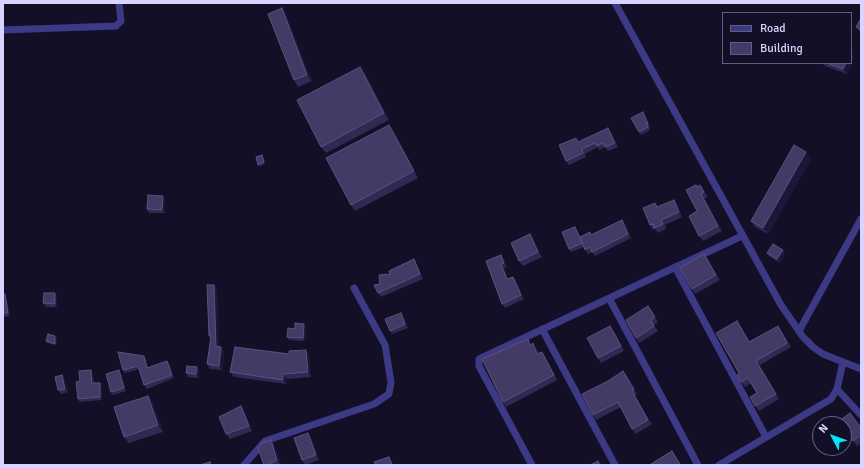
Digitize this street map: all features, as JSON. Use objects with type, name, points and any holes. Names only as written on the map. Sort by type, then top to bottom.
[{"type":"street","points":[[3,30],[116,26],[121,21],[119,3]]},
{"type":"street","points":[[615,3],[772,291],[799,331],[818,350],[843,362],[860,367]]},
{"type":"street","points":[[799,331],[861,219]]},
{"type":"street","points":[[532,465],[478,364],[481,357],[742,236]]},
{"type":"street","points":[[675,267],[766,438]]},
{"type":"street","points":[[244,465],[265,441],[374,404],[389,394],[391,382],[385,345],[354,288]]},
{"type":"street","points":[[609,298],[698,465]]},
{"type":"street","points":[[542,329],[615,465]]},
{"type":"street","points":[[719,465],[732,462],[766,438],[831,399],[837,388],[843,362]]},
{"type":"street","points":[[837,388],[861,415]]},
{"type":"building","points":[[282,8],[307,75],[294,80],[268,14]]},
{"type":"building","points":[[861,18],[861,30],[856,27]]},
{"type":"building","points":[[830,64],[846,64],[843,69]]},
{"type":"building","points":[[360,67],[384,113],[321,147],[297,100]]},
{"type":"building","points":[[643,112],[648,127],[639,132],[631,118]]},
{"type":"building","points":[[389,125],[414,171],[351,205],[326,158]]},
{"type":"building","points":[[608,128],[615,143],[605,147],[603,143],[597,146],[595,143],[582,149],[583,153],[566,161],[559,145],[576,138],[578,142]]},
{"type":"building","points":[[794,145],[806,152],[763,228],[751,221]]},
{"type":"building","points":[[262,155],[264,162],[258,165],[256,157]]},
{"type":"building","points":[[696,185],[697,187],[700,185],[704,192],[701,194],[718,226],[699,236],[689,216],[697,211],[686,190]]},
{"type":"building","points":[[148,195],[163,196],[162,210],[147,209]]},
{"type":"building","points":[[674,200],[679,212],[661,220],[663,224],[654,228],[653,224],[650,225],[643,208],[655,203],[657,207]]},
{"type":"building","points":[[622,220],[628,234],[592,252],[590,247],[585,250],[580,237],[590,232],[591,235]]},
{"type":"building","points":[[575,227],[582,243],[569,249],[562,232]]},
{"type":"building","points":[[530,234],[538,252],[519,261],[511,243]]},
{"type":"building","points":[[773,244],[783,250],[777,259],[767,253]]},
{"type":"building","points":[[704,254],[716,275],[692,289],[680,268]]},
{"type":"building","points":[[501,255],[504,263],[501,264],[507,279],[513,277],[521,295],[502,304],[486,261]]},
{"type":"building","points":[[414,259],[420,274],[378,293],[374,285],[380,284],[379,275],[390,274],[389,271]]},
{"type":"building","points":[[207,285],[214,285],[216,346],[221,347],[219,366],[207,364],[211,336],[209,336]]},
{"type":"building","points":[[44,293],[55,293],[55,304],[43,303]]},
{"type":"building","points":[[5,294],[8,313],[3,313],[3,295]]},
{"type":"building","points":[[648,306],[655,317],[651,320],[654,326],[636,338],[626,320]]},
{"type":"building","points":[[401,313],[405,324],[390,331],[385,319]]},
{"type":"building","points":[[737,321],[749,342],[778,326],[787,343],[756,361],[776,394],[755,406],[750,397],[757,393],[748,378],[741,382],[737,375],[739,373],[716,333]]},
{"type":"building","points":[[295,323],[304,324],[303,338],[287,337],[288,328],[295,329]]},
{"type":"building","points":[[610,326],[621,346],[598,358],[587,338]]},
{"type":"building","points":[[48,334],[55,336],[55,344],[46,341]]},
{"type":"building","points":[[528,339],[530,345],[533,343],[537,354],[542,352],[554,375],[503,402],[482,359]]},
{"type":"building","points":[[235,347],[289,354],[289,351],[306,350],[308,372],[283,374],[283,380],[230,372]]},
{"type":"building","points":[[118,352],[144,356],[147,368],[167,361],[172,375],[144,385],[138,366],[123,370]]},
{"type":"building","points":[[187,366],[197,367],[196,374],[186,373]]},
{"type":"building","points":[[91,370],[92,383],[100,383],[100,397],[78,399],[76,382],[80,381],[79,371]]},
{"type":"building","points":[[119,370],[124,388],[111,392],[106,374]]},
{"type":"building","points":[[623,371],[634,389],[632,391],[648,420],[632,429],[618,402],[593,415],[582,394],[608,381]]},
{"type":"building","points":[[62,375],[65,389],[58,390],[55,377]]},
{"type":"building","points":[[148,396],[158,425],[124,437],[114,407]]},
{"type":"building","points":[[241,406],[249,426],[226,434],[219,417]]},
{"type":"building","points":[[850,413],[861,428],[861,435],[853,441],[852,416],[846,416]]},
{"type":"building","points":[[308,433],[316,455],[302,460],[294,438]]},
{"type":"building","points":[[271,440],[277,460],[268,465],[264,465],[258,448],[262,443]]},
{"type":"building","points":[[672,451],[680,464],[679,465],[651,465],[651,464]]},
{"type":"building","points":[[389,457],[392,465],[375,465],[374,462]]},
{"type":"building","points":[[598,461],[600,465],[590,465]]},
{"type":"building","points":[[210,462],[211,465],[200,465]]}]
